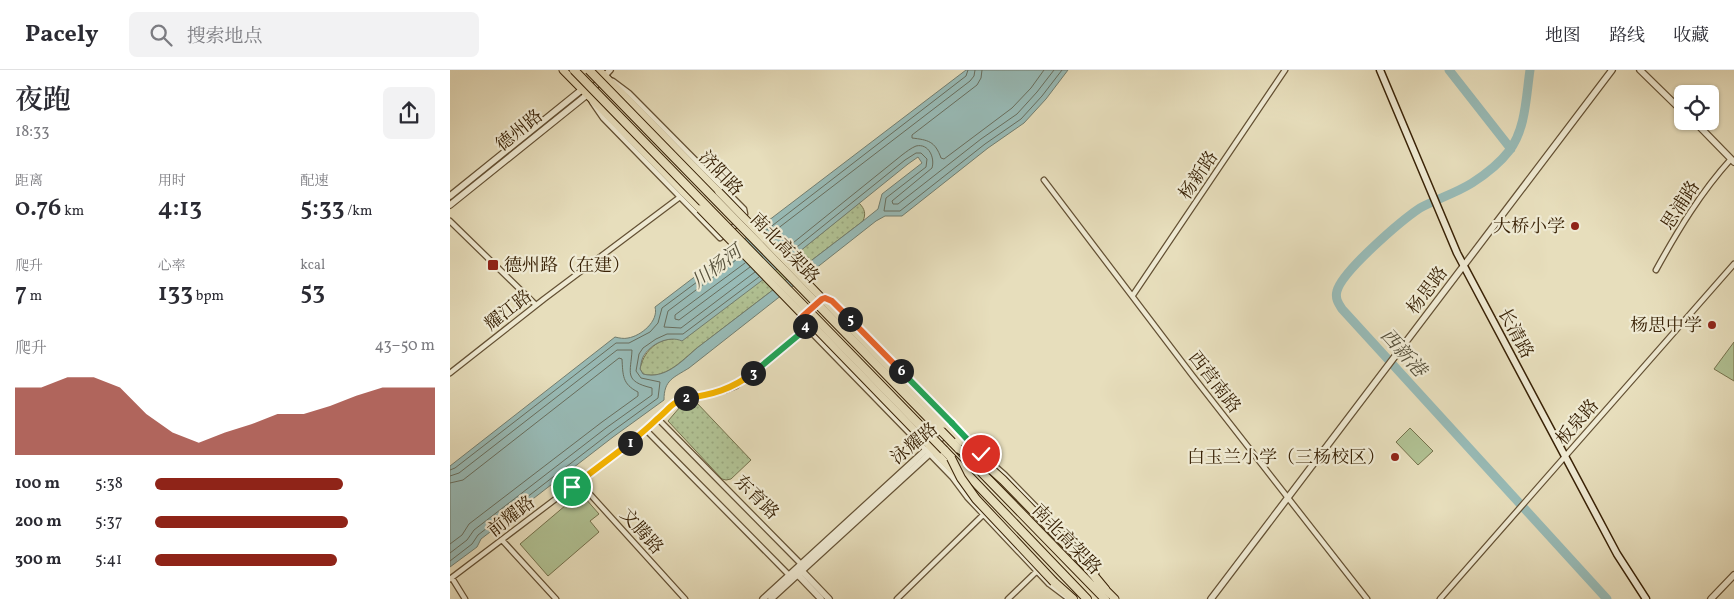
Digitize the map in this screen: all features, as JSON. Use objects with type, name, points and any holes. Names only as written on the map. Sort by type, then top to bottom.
[{"type":"highway","name":"南北高架路","points":[[574,70],[1087,599]]},
{"type":"highway","name":"南北高架路","points":[[589,70],[1105,599]]},
{"type":"highway","points":[[959,449],[993,471],[1003,480],[1081,560],[1106,589]]},
{"type":"highway","points":[[951,458],[961,478],[976,499],[1054,582],[1075,599]]},
{"type":"main road","points":[[564,70],[1075,599]]},
{"type":"main road","name":"长清路","points":[[1380,70],[1464,266],[1617,554],[1646,599]]},
{"type":"main road","name":"济阳路","points":[[604,72],[630,101],[1115,599]]},
{"type":"street","name":"杨新路","points":[[1133,295],[1285,70]]},
{"type":"street","name":"杨思路","points":[[1211,599],[1612,70]]},
{"type":"street","points":[[1640,70],[1674,102]]},
{"type":"street","name":"德州路","points":[[450,205],[585,92],[604,72]]},
{"type":"street","points":[[585,92],[603,118],[720,238],[743,219],[744,209],[629,93],[604,72]]},
{"type":"street","name":"德州路","points":[[450,196],[585,92]]},
{"type":"street","points":[[1703,130],[1733,160]]},
{"type":"street","name":"思浦路","points":[[1656,270],[1694,205],[1711,182],[1733,160]]},
{"type":"street","name":"西营南路","points":[[1044,180],[1192,375],[1368,599]]},
{"type":"street","name":"耀江路","points":[[450,373],[536,305],[680,197]]},
{"type":"street","points":[[450,221],[536,305]]},
{"type":"street","name":"板泉路","points":[[1440,599],[1734,264]]},
{"type":"street","points":[[1069,599],[1057,591],[1037,571],[967,496],[929,448],[802,322],[803,316],[822,299],[825,298],[832,301],[981,454],[1005,475],[1084,556],[1106,589]]},
{"type":"street","name":"前耀路","points":[[451,579],[640,435],[666,409],[683,399],[726,390],[736,386],[807,328]]},
{"type":"street","name":"东育路","points":[[658,419],[802,564]]},
{"type":"street","name":"东育路","points":[[645,429],[789,574]]},
{"type":"street","name":"泳耀路","points":[[763,599],[929,448],[951,431]]},
{"type":"street","name":"泳耀路","points":[[771,599],[929,448]]},
{"type":"street","name":"文腾路","points":[[579,482],[685,599]]},
{"type":"street","points":[[897,599],[984,514]]},
{"type":"street","points":[[502,540],[556,599]]},
{"type":"street","points":[[800,573],[802,564]]},
{"type":"street","points":[[1008,599],[1037,571]]},
{"type":"street","points":[[800,573],[821,599]]},
{"type":"street","points":[[789,574],[800,573],[829,599]]},
{"type":"street","points":[[1711,599],[1734,575]]},
{"type":"street","points":[[451,579],[465,599]]},
{"type":"green space","points":[[859,203],[863,207],[863,221],[697,348],[679,364],[666,372],[651,375],[643,374],[640,369],[644,358],[647,352],[656,344],[673,339],[789,260]]},
{"type":"green space","points":[[1734,342],[1734,381],[1714,369]]},
{"type":"green space","points":[[696,402],[751,460],[731,479],[722,479],[668,421],[680,407]]},
{"type":"green space","points":[[1410,428],[1433,451],[1418,465],[1396,442]]},
{"type":"green space","points":[[579,494],[599,514],[590,521],[599,532],[548,576],[520,544]]},
{"type":"water","name":"川杨河","points":[[966,70],[1068,70],[1046,99],[1024,123],[988,148],[902,216],[885,216],[876,221],[689,368],[670,380],[664,393],[664,400],[481,539],[477,547],[450,567],[450,466],[615,337],[633,337],[643,331],[652,322],[656,312],[655,307]],"holes":[[[918,157],[922,163],[882,194],[878,209],[697,348],[679,364],[659,374],[643,374],[640,369],[642,360],[650,348],[666,340],[677,339],[682,341],[789,260],[908,164]]]},
{"type":"waterway","points":[[1449,70],[1511,149]]},
{"type":"waterway","name":"西新港","points":[[1530,70],[1522,123],[1515,142],[1505,156],[1472,183],[1420,208],[1400,223],[1350,271],[1341,282],[1336,294],[1342,309],[1607,599]]},
{"type":"place","name":"大桥小学","points":[[1575,226]]},
{"type":"place","name":"德州路（在建）","points":[[493,265]]},
{"type":"place","name":"杨思中学","points":[[1712,325]]},
{"type":"place","name":"白玉兰小学（三杨校区）","points":[[1395,457]]},
{"type":"route","points":[[572,487],[640,435],[666,409],[676,402],[736,386],[807,328],[801,319],[825,298],[832,301],[981,454]]}]
